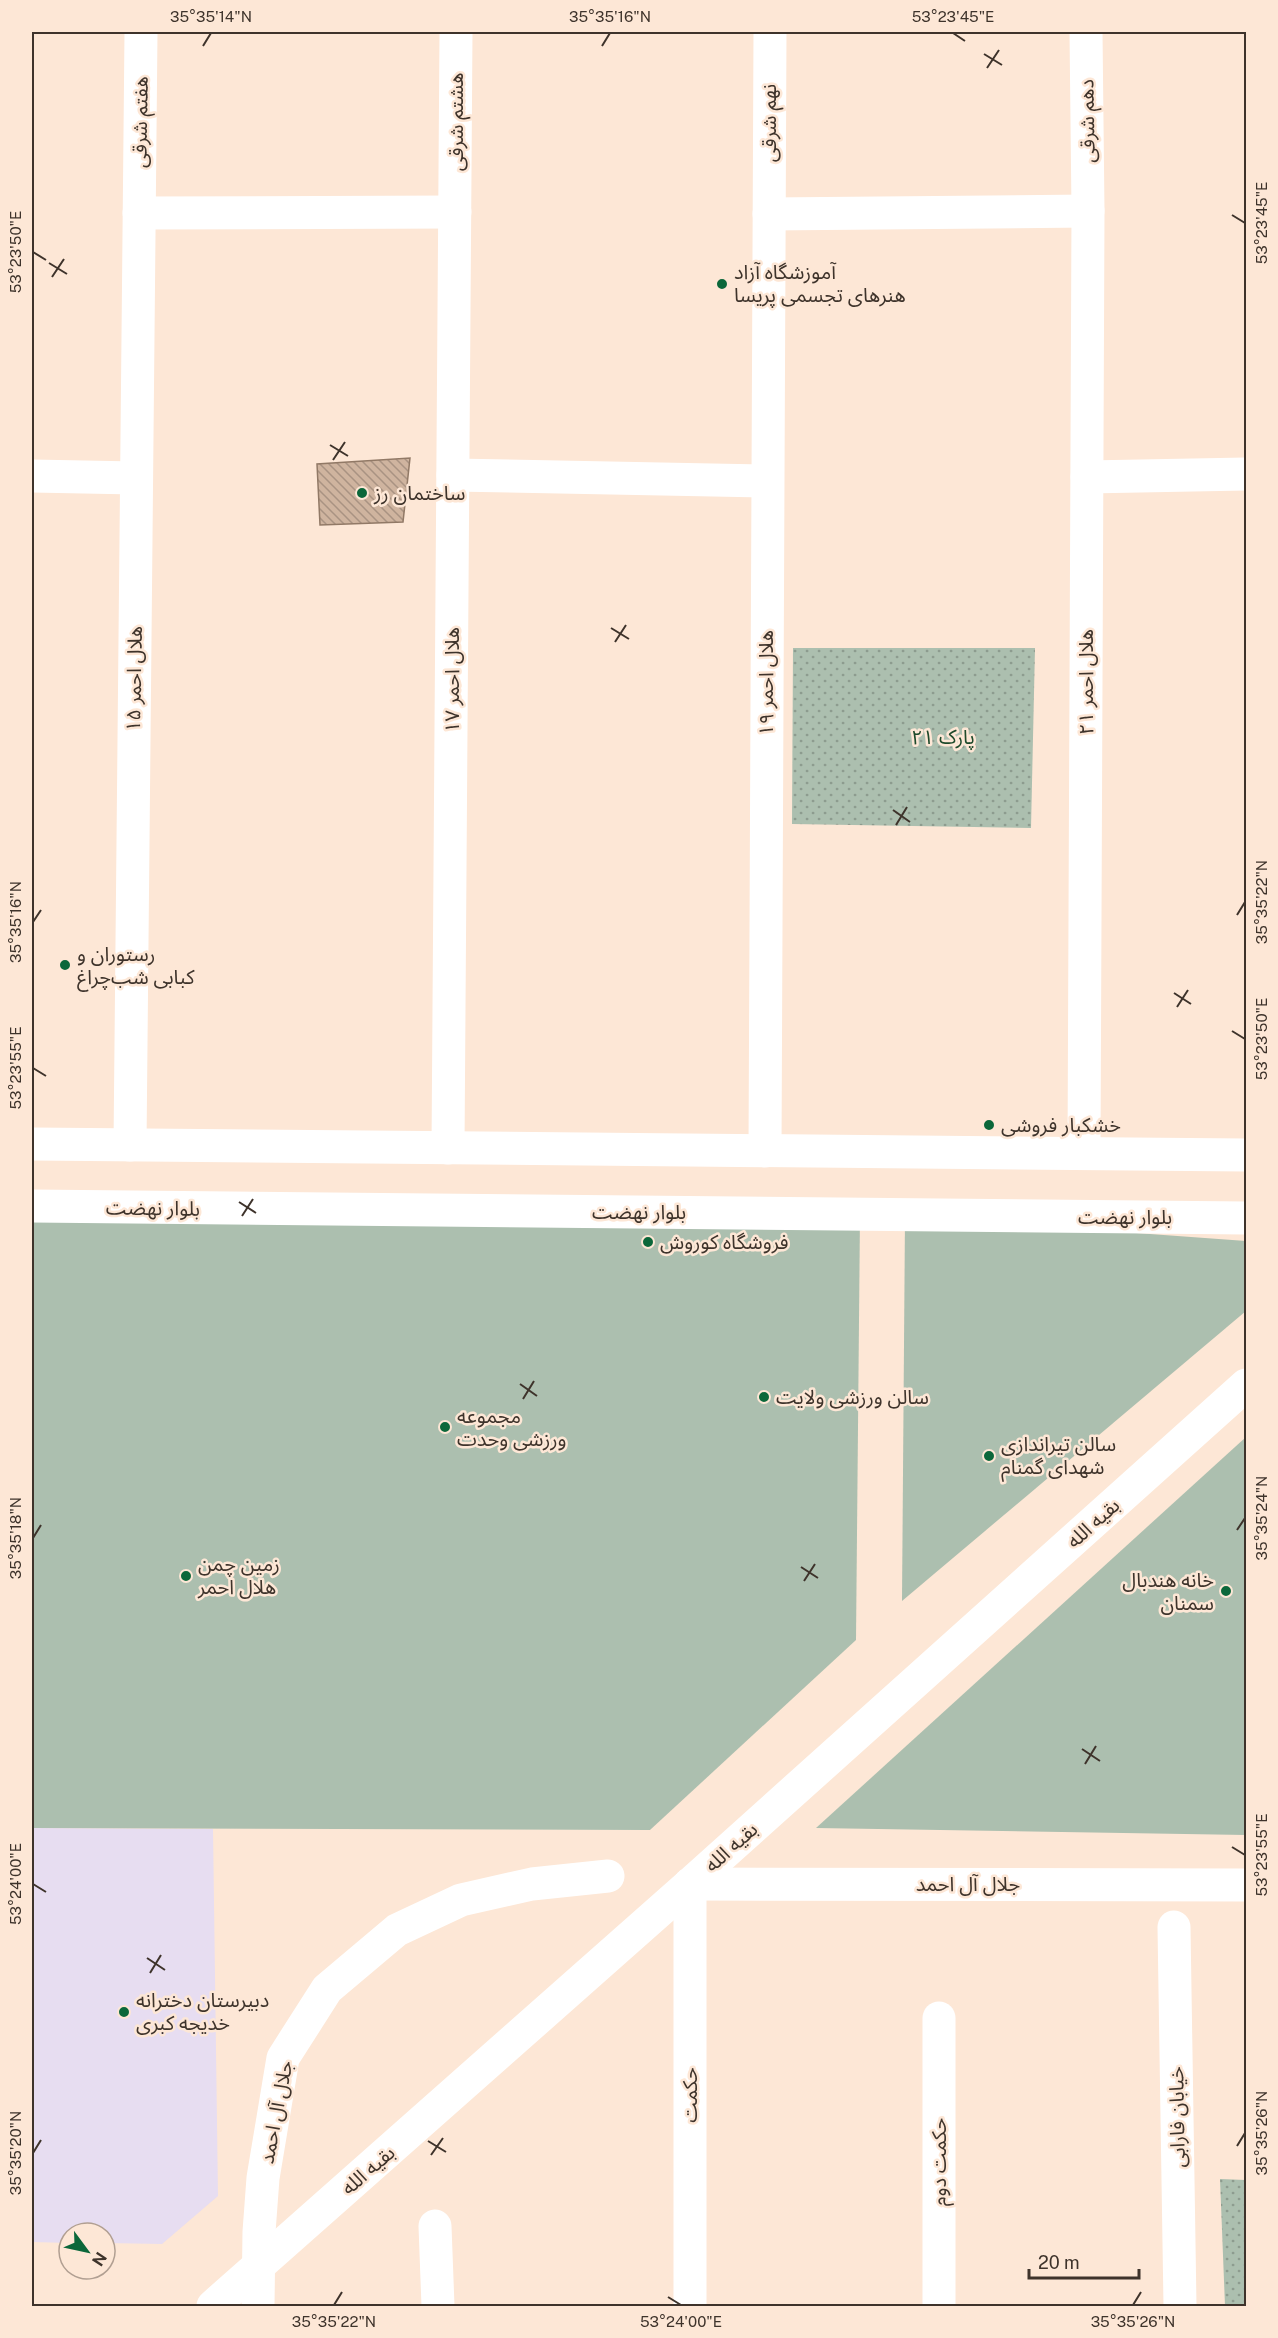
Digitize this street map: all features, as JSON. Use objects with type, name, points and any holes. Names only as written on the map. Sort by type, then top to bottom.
[{"type":"street","name":"هفتم شرقی","points":[[139,213],[141,32]]},
{"type":"street","name":"هشتم شرقی","points":[[455,212],[456,32]]},
{"type":"street","name":"نهم شرقی","points":[[769,214],[770,32]]},
{"type":"street","name":"دهم شرقی","points":[[1086,32],[1088,211]]},
{"type":"street","points":[[769,214],[1088,211]]},
{"type":"street","name":"هلال احمر ۲۱","points":[[1084,1153],[1088,211]]},
{"type":"street","points":[[139,213],[455,212]]},
{"type":"street","name":"هلال احمر ۱۷","points":[[448,1148],[455,212]]},
{"type":"street","name":"هلال احمر ۱۵","points":[[130,1145],[139,213]]},
{"type":"street","name":"هلال احمر ۱۹","points":[[765,1151],[769,214]]},
{"type":"street","points":[[1087,477],[1246,474]]},
{"type":"street","points":[[453,475],[767,481]]},
{"type":"street","points":[[32,476],[136,478]]},
{"type":"street","points":[[32,1144],[1246,1155]]},
{"type":"street","name":"بلوار نهضت","points":[[32,1206],[1246,1218]]},
{"type":"street","name":"بقیه الله","points":[[213,2307],[690,1884],[1246,1385]]},
{"type":"street","name":"جلال آل احمد","points":[[258,2307],[259,2232],[263,2178],[283,2058],[327,1989],[397,1930],[461,1900],[532,1884],[608,1876]]},
{"type":"street","name":"جلال آل احمد","points":[[690,1884],[1246,1885]]},
{"type":"street","name":"حکمت","points":[[690,1884],[690,2307]]},
{"type":"street","name":"خیابان فارابی","points":[[1174,1927],[1180,2307]]},
{"type":"street","name":"حکمت دوم","points":[[939,2018],[939,2307]]},
{"type":"street","points":[[435,2226],[438,2307]]},
{"type":"shaded area","name":"دبیرستان دخترانه خدیجه کبری","points":[[32,1828],[213,1829],[218,2196],[162,2244],[117,2243],[117,2221],[57,2221],[57,2243],[32,2242]]},
{"type":"green space","name":"پارک ۲۱","points":[[793,648],[1035,648],[1031,828],[792,824]]},
{"type":"green space","name":"مجموعه ورزشی وحدت","points":[[32,1206],[860,1214],[856,1640],[650,1830],[32,1828]]},
{"type":"green space","name":"سالن تیراندازی شهدای گمنام","points":[[905,1216],[1246,1241],[1246,1311],[902,1601]]},
{"type":"green space","points":[[1246,1437],[1246,1835],[816,1828]]},
{"type":"green space","points":[[1220,2179],[1246,2180],[1246,2306],[1225,2306]]},
{"type":"building","name":"ساختمان رز","points":[[410,458],[403,522],[320,525],[317,464]]},
{"type":"place","name":"آموزشگاه آزاد هنرهای تجسمی پریسا","points":[[722,284]]},
{"type":"place","name":"ساختمان رز","points":[[362,493]]},
{"type":"place","name":"رستوران و کبابی شب‌چراغ","points":[[65,965]]},
{"type":"place","name":"خشکبار فروشی","points":[[989,1125]]},
{"type":"place","name":"فروشگاه کوروش","points":[[648,1242]]},
{"type":"place","name":"سالن ورزشی ولایت","points":[[764,1397]]},
{"type":"place","name":"مجموعه ورزشی وحدت","points":[[445,1427]]},
{"type":"place","name":"سالن تیراندازی شهدای گمنام","points":[[989,1456]]},
{"type":"place","name":"زمین چمن هلال احمر","points":[[186,1576]]},
{"type":"place","name":"خانه هندبال سمنان","points":[[1226,1591]]},
{"type":"place","name":"دبیرستان دخترانه خدیجه کبری","points":[[124,2012]]}]
